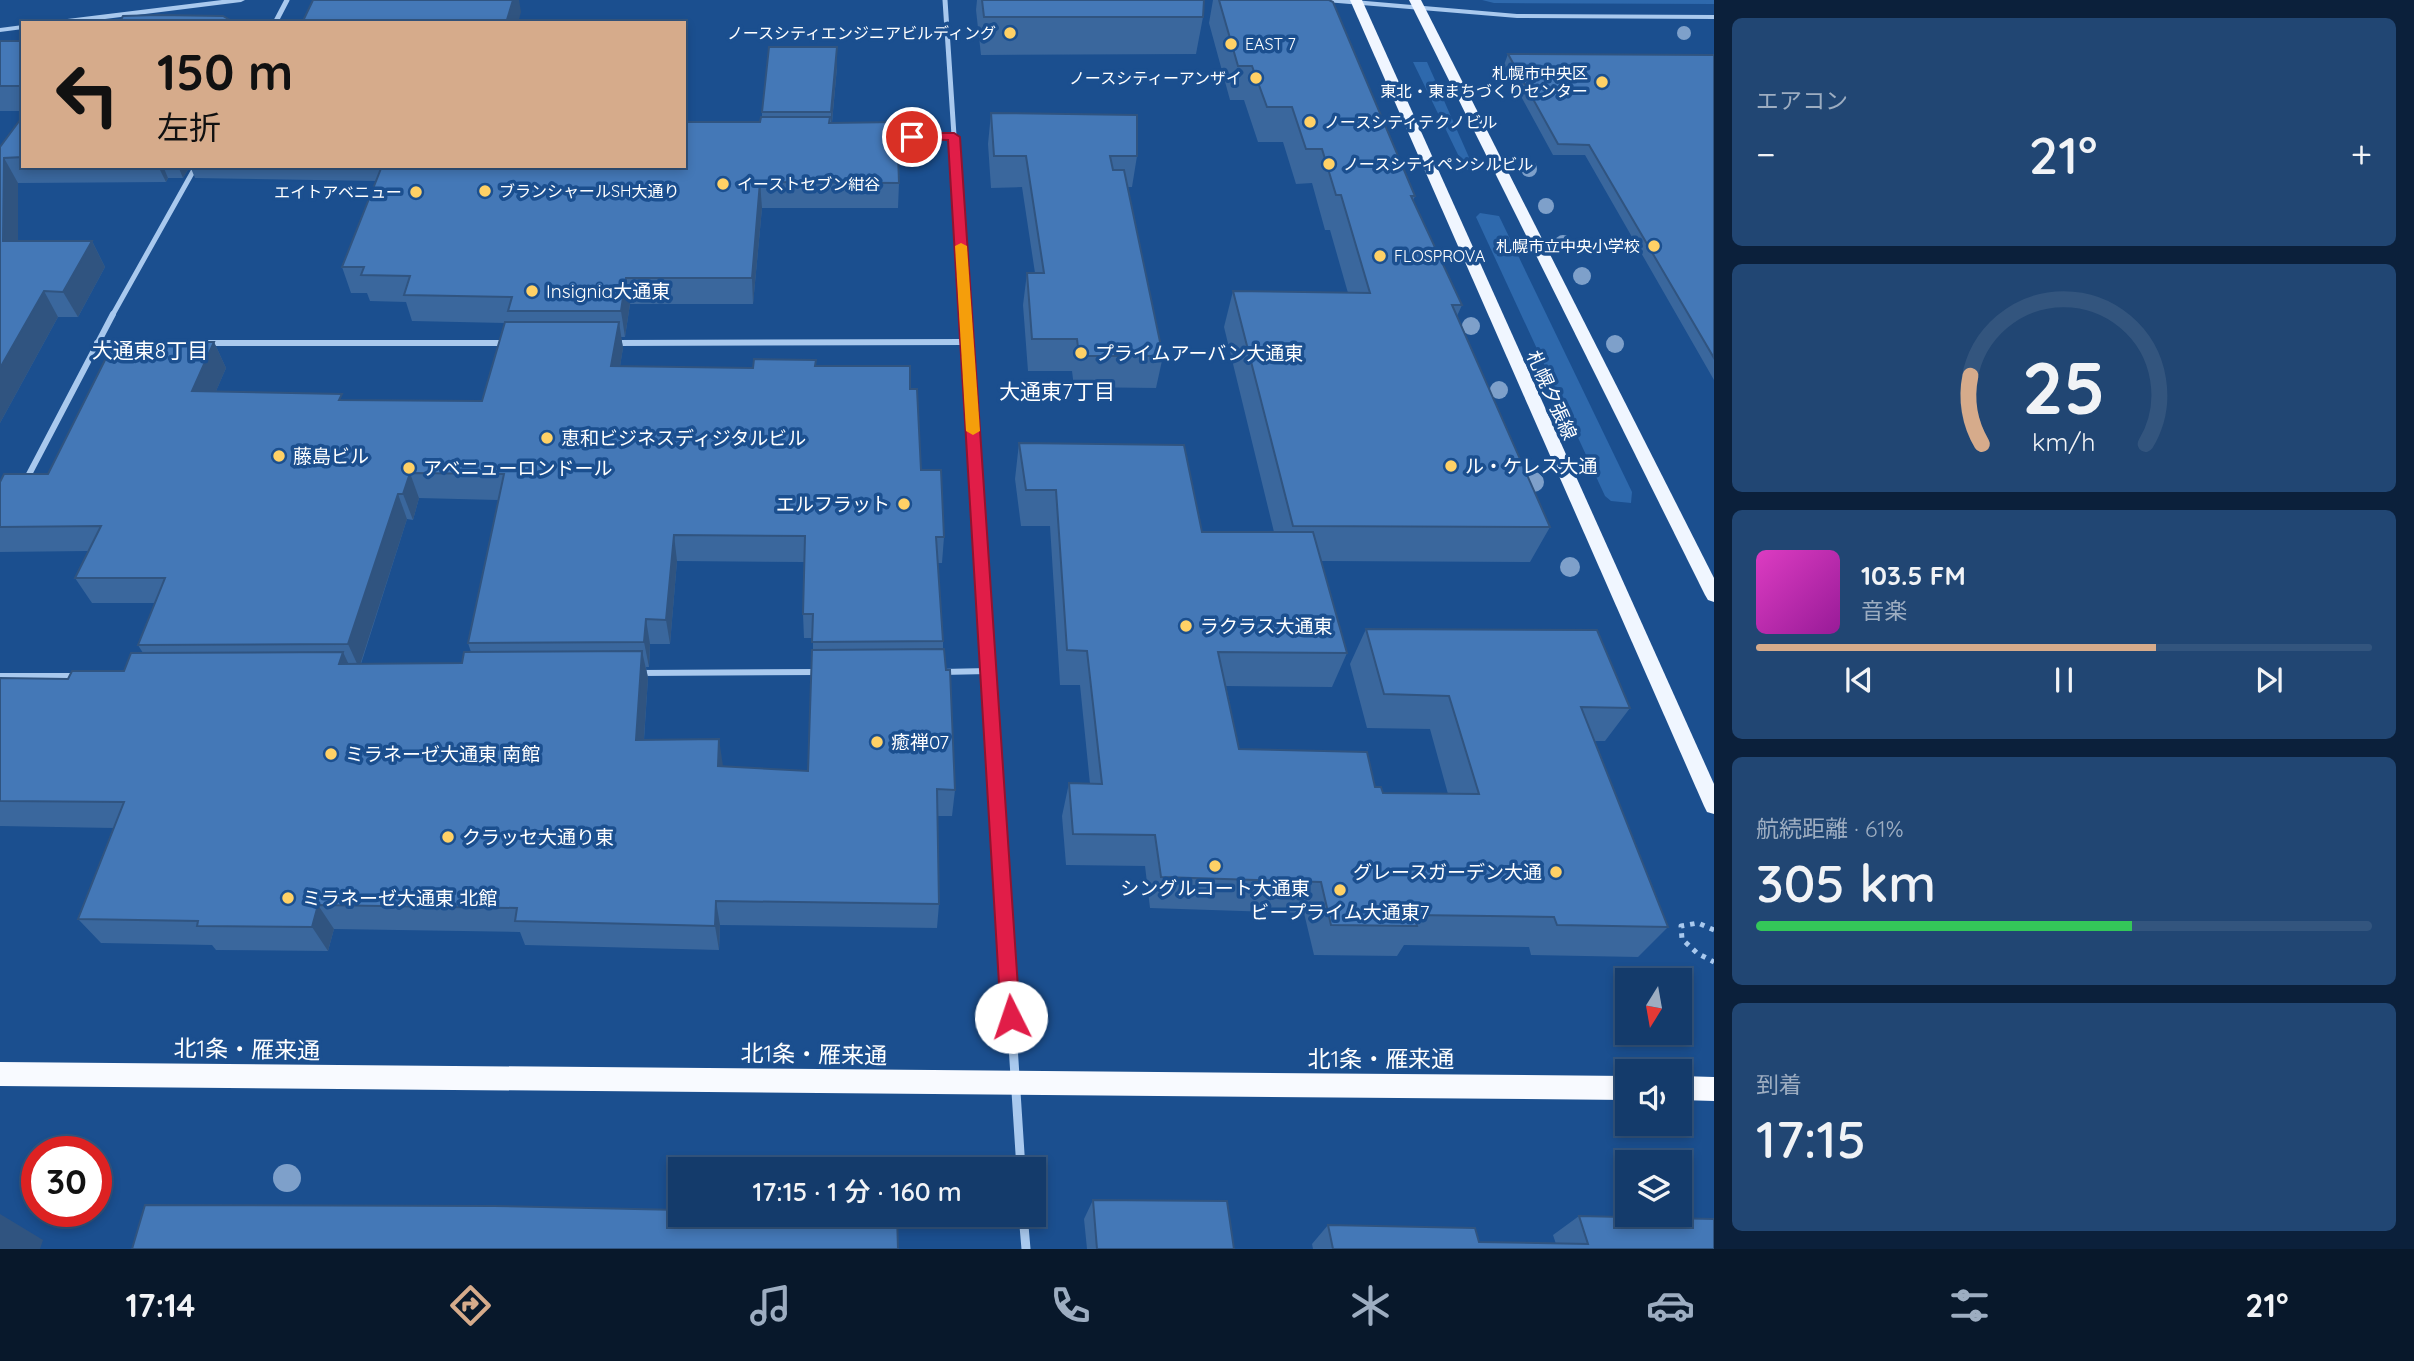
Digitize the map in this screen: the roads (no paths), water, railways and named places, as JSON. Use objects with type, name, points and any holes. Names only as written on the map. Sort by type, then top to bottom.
[{"type":"highway","name":"北1条・雁来通","points":[[0,1074],[1615,1088]]},
{"type":"highway","points":[[1692,1088],[1714,1088]]},
{"type":"main road","name":"札幌夕張線","points":[[1356,1],[1714,806]]},
{"type":"main road","points":[[1417,4],[1714,595]]},
{"type":"street","points":[[68,21],[241,0]]},
{"type":"street","points":[[276,21],[287,0]]},
{"type":"street","points":[[945,0],[1020,1157]]},
{"type":"street","points":[[1326,0],[1417,4],[1517,16],[1714,17]]},
{"type":"street","points":[[0,30],[21,27]]},
{"type":"street","points":[[884,137],[954,137]]},
{"type":"street","points":[[19,492],[97,343],[194,168]]},
{"type":"street","points":[[613,343],[967,342]]},
{"type":"street","points":[[97,343],[125,343]]},
{"type":"street","points":[[195,343],[516,343]]},
{"type":"street","points":[[936,672],[988,671]]},
{"type":"street","points":[[629,673],[824,672]]},
{"type":"street","points":[[0,676],[84,676]]},
{"type":"street","points":[[1024,1227],[1026,1249]]},
{"type":"place","name":"ノースシティエンジニアビルディング","points":[[1010,33]]},
{"type":"place","name":"EAST 7","points":[[1231,44]]},
{"type":"place","name":"ノースシティーアンザイ","points":[[1256,78]]},
{"type":"place","name":"札幌市中央区 東北・東まちづくりセンター","points":[[1602,82]]},
{"type":"place","name":"ノースシティテクノビル","points":[[1310,122]]},
{"type":"place","name":"ノースシティペンシルビル","points":[[1329,164]]},
{"type":"place","name":"イーストセブン紺谷","points":[[723,184]]},
{"type":"place","name":"ブランシャールSH大通り","points":[[485,191]]},
{"type":"place","name":"エイトアベニュー","points":[[416,192]]},
{"type":"place","name":"札幌市立中央小学校","points":[[1654,246]]},
{"type":"place","name":"FLOSPROVA","points":[[1380,256]]},
{"type":"place","name":"Insignia大通東","points":[[532,291]]},
{"type":"place","name":"プライムアーバン大通東","points":[[1081,353]]},
{"type":"place","name":"恵和ビジネスディジタルビル","points":[[547,438]]},
{"type":"place","name":"藤島ビル","points":[[279,456]]},
{"type":"place","name":"ル・ケレス大通","points":[[1451,466]]},
{"type":"place","name":"アベニューロンドール","points":[[409,468]]},
{"type":"place","name":"エルフラット","points":[[904,504]]},
{"type":"place","name":"ラクラス大通東","points":[[1186,626]]},
{"type":"place","name":"癒禅07","points":[[877,742]]},
{"type":"place","name":"ミラネーゼ大通東 南館","points":[[331,754]]},
{"type":"place","name":"クラッセ大通り東","points":[[448,837]]},
{"type":"place","name":"シングルコート大通東","points":[[1215,866]]},
{"type":"place","name":"グレースガーデン大通","points":[[1556,872]]},
{"type":"place","name":"ビープライム大通東7","points":[[1340,890]]},
{"type":"place","name":"ミラネーゼ大通東 北館","points":[[288,898]]},
{"type":"district","name":"大通東8丁目","points":[[150,350]]},
{"type":"district","name":"大通東7丁目","points":[[1057,391]]}]
